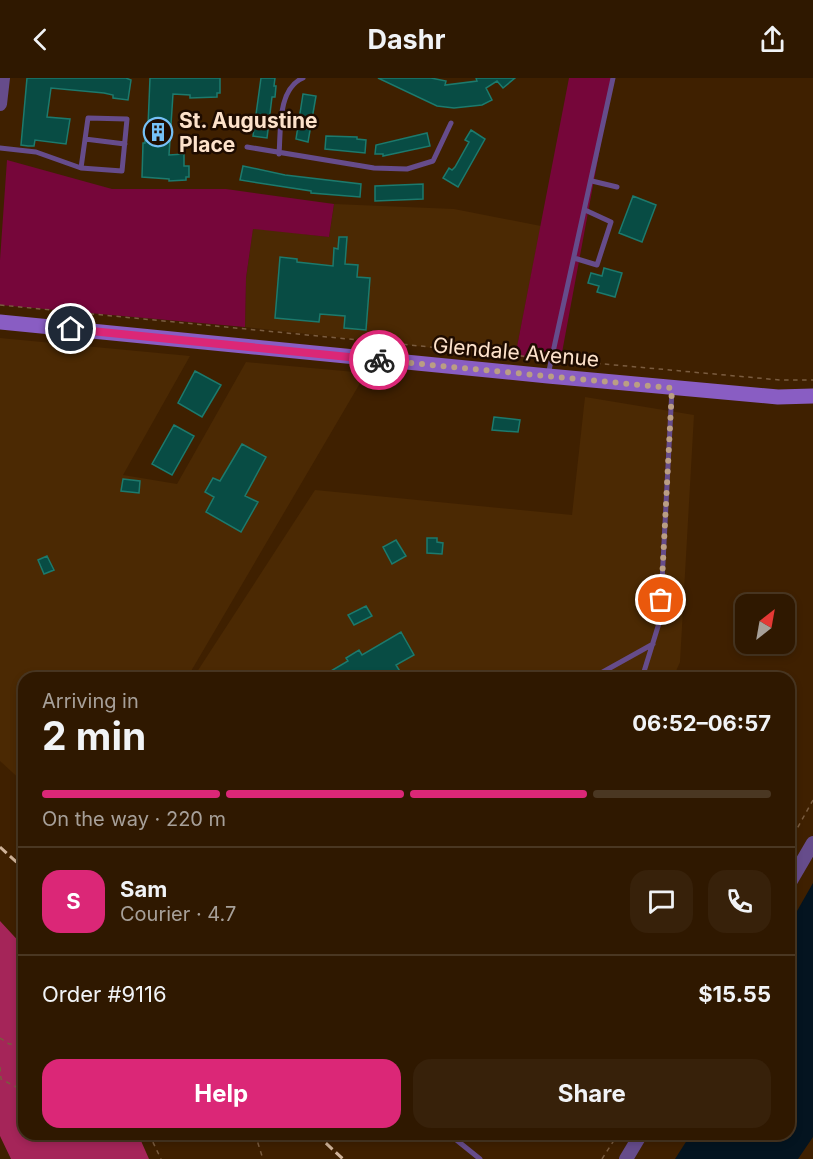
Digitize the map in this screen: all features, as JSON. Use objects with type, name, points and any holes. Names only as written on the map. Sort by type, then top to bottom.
[{"type":"main road","name":"Glendale Avenue","points":[[0,322],[672,388],[778,397],[813,396]]},
{"type":"street","points":[[0,104],[3,78]]},
{"type":"street","points":[[795,874],[813,843]]},
{"type":"street","points":[[626,1159],[637,1140]]},
{"type":"lane","points":[[279,154],[284,101],[291,86],[303,78]]},
{"type":"lane","points":[[548,376],[613,78]]},
{"type":"lane","points":[[0,148],[36,152],[81,168],[122,171],[127,119],[87,118],[81,168]]},
{"type":"lane","points":[[246,147],[374,168],[407,169],[433,161],[451,123]]},
{"type":"lane","points":[[85,139],[125,144]]},
{"type":"lane","points":[[592,181],[617,187]]},
{"type":"lane","points":[[574,258],[597,265],[611,222],[585,210]]},
{"type":"lane","points":[[644,672],[660,620],[672,388]]},
{"type":"lane","points":[[603,672],[653,644]]},
{"type":"lane","points":[[456,1140],[480,1159]]},
{"type":"path","points":[[0,305],[551,359],[780,380],[813,380]]},
{"type":"path","points":[[795,832],[813,800]]},
{"type":"path","points":[[0,1038],[9,1044],[18,1042]]},
{"type":"path","points":[[0,1067],[2,1079],[18,1088]]},
{"type":"path","points":[[152,1140],[161,1159]]},
{"type":"path","points":[[257,1140],[263,1159]]},
{"type":"path","points":[[602,1159],[614,1140]]},
{"type":"shaded area","points":[[569,78],[613,78],[561,358],[515,357]]},
{"type":"shaded area","points":[[7,160],[112,189],[226,189],[334,204],[329,237],[253,229],[246,278],[245,327],[0,305],[0,260]]},
{"type":"shaded area","points":[[334,204],[454,209],[541,226],[515,357],[245,327],[246,278],[253,228],[329,237]]},
{"type":"shaded area","points":[[0,338],[190,356],[123,475],[177,484],[246,362],[366,373],[191,672],[18,672],[18,778],[0,761]]},
{"type":"shaded area","points":[[585,397],[694,415],[680,662],[676,672],[197,672],[315,490],[572,515]]},
{"type":"shaded area","points":[[0,921],[18,940],[18,1140],[141,1140],[149,1159],[11,1159],[0,1136]]},
{"type":"water","points":[[813,883],[813,1137],[798,1159],[675,1159],[687,1140],[795,1140],[795,914]]},
{"type":"building","points":[[27,78],[126,78],[131,80],[128,100],[113,98],[113,95],[104,93],[51,88],[47,117],[70,119],[66,144],[35,140],[34,146],[28,146],[21,145]]},
{"type":"building","name":"St. Augustine Place","points":[[150,78],[220,78],[220,93],[217,93],[217,97],[190,98],[190,95],[173,94],[169,155],[184,154],[184,166],[189,166],[189,177],[186,177],[186,180],[169,181],[169,179],[142,177],[145,126],[148,126]]},
{"type":"building","points":[[261,78],[275,78],[274,86],[276,86],[275,97],[272,97],[267,138],[253,136]]},
{"type":"building","points":[[378,78],[431,78],[446,81],[445,85],[477,81],[476,78],[515,78],[503,88],[497,81],[486,88],[492,100],[482,105],[454,108],[437,106]]},
{"type":"building","points":[[303,94],[316,96],[308,142],[296,139]]},
{"type":"building","points":[[471,130],[485,139],[458,187],[443,178],[449,168],[452,170],[455,167],[469,142],[465,140]]},
{"type":"building","points":[[427,133],[430,146],[383,156],[383,154],[375,154],[376,145]]},
{"type":"building","points":[[326,136],[357,137],[357,139],[366,140],[365,153],[325,149]]},
{"type":"building","points":[[243,166],[285,175],[361,184],[360,197],[311,193],[311,191],[240,180]]},
{"type":"building","points":[[423,184],[423,199],[375,201],[375,186]]},
{"type":"building","points":[[633,196],[656,205],[642,242],[619,233]]},
{"type":"building","points":[[339,237],[347,237],[345,264],[358,265],[357,277],[370,278],[366,330],[344,328],[345,316],[320,314],[319,322],[275,318],[280,257],[297,259],[297,262],[333,266],[334,248],[338,249]]},
{"type":"building","points":[[604,268],[622,273],[615,297],[597,292],[599,286],[588,283],[591,273],[602,276]]},
{"type":"building","points":[[195,371],[221,385],[202,417],[178,403]]},
{"type":"building","points":[[494,417],[520,420],[518,432],[492,430]]},
{"type":"building","points":[[174,425],[194,436],[172,475],[152,464]]},
{"type":"building","points":[[242,444],[266,457],[245,496],[258,502],[241,532],[206,512],[214,497],[205,492],[213,478],[220,481]]},
{"type":"building","points":[[123,479],[140,481],[139,493],[121,491]]},
{"type":"building","points":[[427,538],[437,538],[437,542],[443,543],[442,554],[427,553]]},
{"type":"building","points":[[396,540],[406,556],[392,564],[383,547]]},
{"type":"building","points":[[47,556],[54,570],[44,574],[38,560]]},
{"type":"building","points":[[366,606],[372,616],[354,625],[348,615]]},
{"type":"building","points":[[401,632],[414,655],[396,665],[400,672],[329,672],[348,661],[346,658],[359,650],[362,655]]},
{"type":"railway","points":[[0,847],[18,864]]},
{"type":"railway","points":[[322,1140],[343,1159]]},
{"type":"way so far","points":[[379,360],[672,388],[661,600]]},
{"type":"place","name":"St. Augustine Place","points":[[158,132]]},
{"type":"route","points":[[71,329],[379,360]]}]
